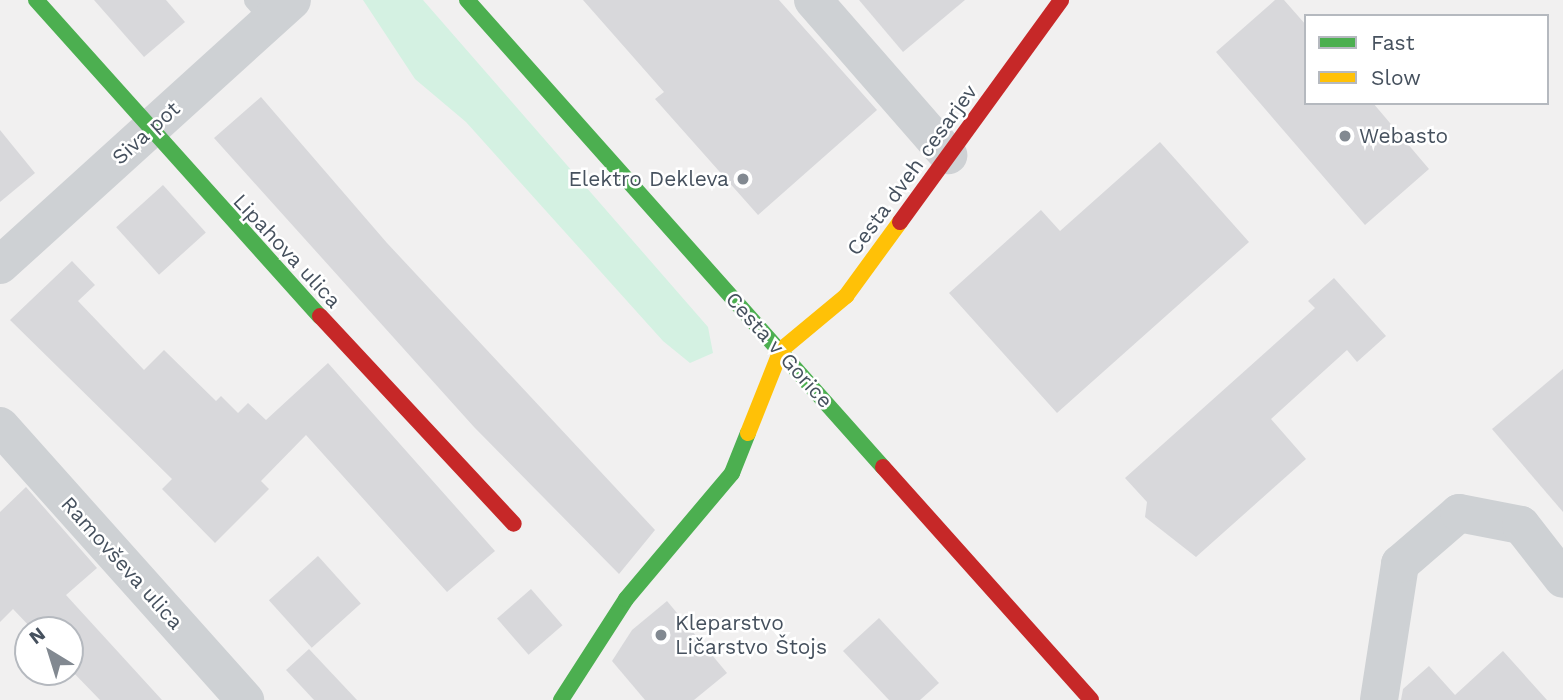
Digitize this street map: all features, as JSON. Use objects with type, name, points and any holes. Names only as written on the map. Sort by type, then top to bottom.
[{"type":"street","name":"Lipahova ulica","points":[[36,0],[148,132],[513,524]]},
{"type":"street","name":"Cesta v Gorice","points":[[467,0],[1091,700]]},
{"type":"street","points":[[814,0],[948,155]]},
{"type":"street","name":"Cesta dveh cesarjev","points":[[781,350],[846,296],[1061,0]]},
{"type":"street","name":"Siva pot","points":[[0,265],[148,132],[272,7]]},
{"type":"street","points":[[561,700],[626,600],[732,473],[781,350]]},
{"type":"street","name":"Ramovševa ulica","points":[[0,426],[245,700]]},
{"type":"street","points":[[1379,700],[1400,564],[1459,513],[1521,525],[1563,579]]},
{"type":"green space","points":[[363,0],[423,0],[708,327],[713,353],[690,363],[663,341],[466,122],[415,79]]},
{"type":"building","points":[[94,0],[166,0],[185,22],[144,57]]},
{"type":"building","points":[[583,0],[779,0],[877,110],[758,215],[655,99],[664,92]]},
{"type":"building","points":[[859,0],[965,0],[903,52]]},
{"type":"building","name":"Webasto","points":[[1275,0],[1284,0],[1304,23],[1304,105],[1375,105],[1429,169],[1365,225],[1216,52]]},
{"type":"building","points":[[261,97],[387,243],[655,530],[619,574],[474,427],[214,138]]},
{"type":"building","points":[[0,130],[35,173],[0,202]]},
{"type":"building","points":[[1160,142],[1249,242],[1057,413],[949,293],[1041,210],[1060,231]]},
{"type":"building","points":[[163,185],[206,233],[159,275],[116,227]]},
{"type":"building","points":[[72,261],[95,285],[78,301],[144,370],[164,350],[216,401],[221,396],[238,413],[248,403],[266,420],[328,363],[495,551],[447,592],[306,435],[261,481],[269,489],[215,543],[162,489],[172,479],[10,320]]},
{"type":"building","points":[[1334,278],[1386,336],[1357,362],[1347,350],[1271,419],[1306,459],[1196,557],[1145,517],[1147,502],[1125,478],[1315,308],[1308,301]]},
{"type":"building","points":[[1563,369],[1563,512],[1492,429]]},
{"type":"building","points":[[26,487],[97,568],[66,595],[162,700],[100,700],[84,683],[84,616],[20,616],[13,609],[0,622],[0,512]]},
{"type":"building","points":[[318,556],[361,604],[312,648],[269,600]]},
{"type":"building","points":[[531,589],[562,625],[529,655],[497,619]]},
{"type":"building","name":"Kleparstvo Ličarstvo Štojs","points":[[667,601],[727,673],[694,700],[645,700],[612,661],[632,630]]},
{"type":"building","points":[[879,618],[939,683],[920,700],[889,700],[843,651]]},
{"type":"building","points":[[309,649],[357,700],[314,700],[286,670]]},
{"type":"building","points":[[1503,651],[1547,700],[1401,700],[1403,689],[1429,666],[1455,695]]},
{"type":"traffic: fast","points":[[36,0],[320,316]]},
{"type":"traffic: fast","points":[[467,0],[883,467]]},
{"type":"traffic: fast","points":[[561,700],[626,599],[732,473],[748,433]]},
{"type":"traffic: slow","points":[[748,433],[781,350],[846,296],[900,222]]},
{"type":"traffic: jam","points":[[900,222],[1061,0]]},
{"type":"traffic: jam","points":[[320,316],[514,524]]},
{"type":"traffic: jam","points":[[883,467],[1091,700]]},
{"type":"place","name":"Webasto","points":[[1345,136]]},
{"type":"place","name":"Elektro Dekleva","points":[[743,179]]},
{"type":"place","name":"Kleparstvo Ličarstvo Štojs","points":[[661,635]]}]
